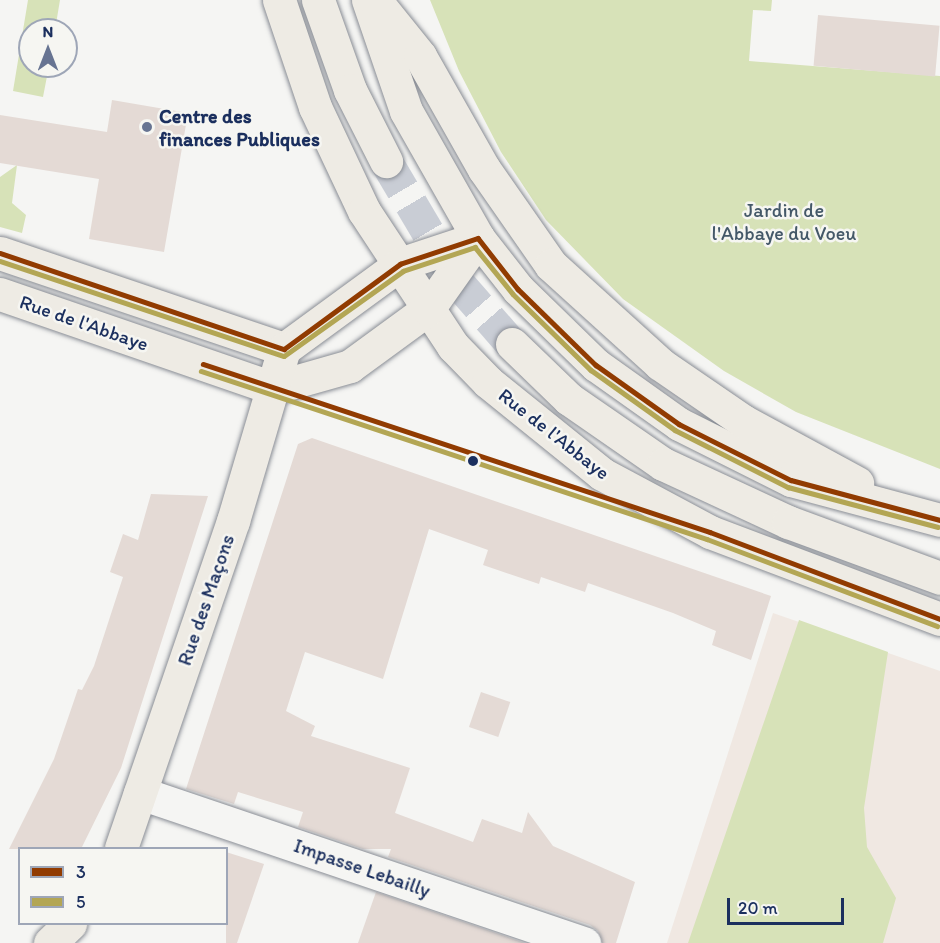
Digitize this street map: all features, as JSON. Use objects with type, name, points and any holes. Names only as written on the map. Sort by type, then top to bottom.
[{"type":"main road","name":"Rue de l'Abbaye","points":[[279,0],[315,107],[364,211],[453,346],[488,382],[602,474],[710,532],[940,619]]},
{"type":"main road","points":[[318,0],[350,90],[386,161]]},
{"type":"main road","points":[[368,0],[406,111],[478,238],[533,305],[596,365],[679,424],[791,480],[926,515]]},
{"type":"main road","points":[[375,0],[420,56],[484,169],[551,266],[660,364],[743,421],[926,515]]},
{"type":"main road","points":[[285,348],[400,264],[478,238]]},
{"type":"main road","points":[[273,388],[350,366],[428,309],[478,238]]},
{"type":"main road","name":"Rue de l'Abbaye","points":[[0,253],[285,348]]},
{"type":"main road","name":"Rue de l'Abbaye","points":[[0,294],[273,388]]},
{"type":"main road","name":"Rue de l'Abbaye","points":[[513,344],[569,399],[663,464],[788,522],[940,578]]},
{"type":"main road","name":"Rue des Maçons","points":[[122,847],[285,348]]},
{"type":"main road","points":[[50,943],[69,925]]},
{"type":"street","name":"Impasse Lebailly","points":[[140,793],[584,943]]},
{"type":"shaded area","points":[[773,613],[940,671],[940,943],[667,943]]},
{"type":"green space","points":[[28,0],[60,0],[57,18],[25,18]]},
{"type":"green space","name":"Jardin de l'Abbaye du Voeu","points":[[430,0],[772,0],[771,11],[753,10],[749,61],[940,76],[940,469],[796,412],[724,371],[623,299],[546,220],[501,152],[459,71]]},
{"type":"green space","points":[[18,61],[18,78],[47,78],[43,97],[13,91]]},
{"type":"green space","points":[[17,165],[12,203],[26,215],[22,233],[0,227],[0,177]]},
{"type":"green space","points":[[799,620],[888,652],[864,808],[867,847],[896,898],[883,943],[688,943]]},
{"type":"building","points":[[818,15],[940,26],[935,76],[814,66]]},
{"type":"building","name":"Centre des finances Publiques","points":[[112,100],[188,113],[164,252],[89,239],[99,179],[0,163],[0,115],[107,132]]},
{"type":"building","points":[[312,438],[771,596],[751,660],[712,645],[716,631],[673,613],[588,583],[585,592],[541,577],[539,584],[483,565],[488,550],[429,529],[383,679],[305,652],[286,711],[315,726],[311,736],[410,768],[395,813],[473,842],[482,819],[522,833],[528,812],[553,846],[635,882],[616,943],[602,943],[598,931],[590,925],[388,857],[391,849],[363,849],[298,827],[303,812],[238,792],[234,804],[186,789],[298,444]]},
{"type":"building","points":[[151,494],[208,496],[121,768],[82,847],[9,849],[54,759],[78,689],[82,690],[94,666],[123,577],[110,572],[123,534],[138,540]]},
{"type":"building","points":[[481,692],[510,702],[498,737],[469,727]]},
{"type":"building","points":[[228,853],[264,864],[237,943],[226,943]]},
{"type":"building","points":[[376,892],[525,943],[358,943]]},
{"type":"tunnel","points":[[386,161],[457,281],[512,344]]},
{"type":"transit line","name":"3","points":[[0,253],[284,349],[400,264],[478,238],[518,289],[596,365],[679,424],[791,480],[940,520]]},
{"type":"transit line","name":"5","points":[[0,261],[284,356],[403,271],[475,247],[513,294],[591,370],[675,430],[788,487],[938,527]]},
{"type":"transit line","name":"3","points":[[203,364],[710,532],[940,619]]},
{"type":"transit line","name":"5","points":[[201,371],[707,539],[937,626]]},
{"type":"place","name":"Centre des finances Publiques","points":[[147,127]]}]
